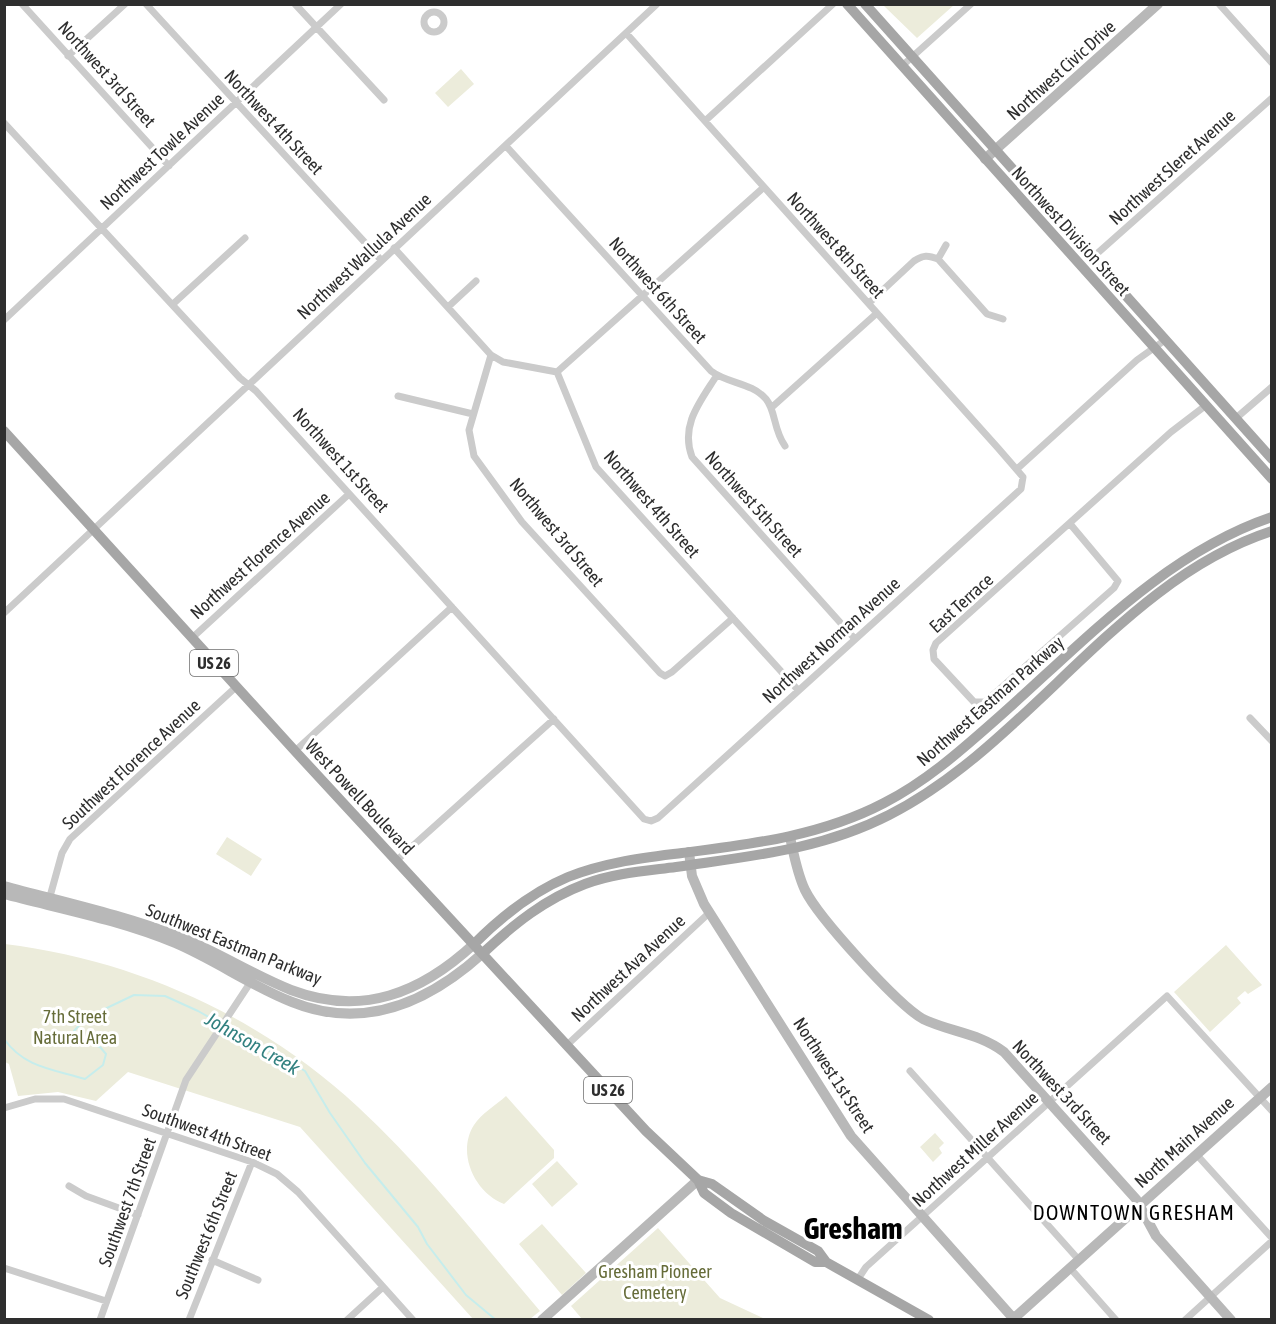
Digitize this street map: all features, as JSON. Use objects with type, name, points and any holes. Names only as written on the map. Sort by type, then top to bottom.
[{"type":"main road","name":"Northwest Division Street","points":[[847,4],[1272,479]]},
{"type":"main road","name":"Northwest Division Street","points":[[865,4],[1272,459]]},
{"type":"main road","name":"West Powell Boulevard","points":[[4,431],[236,687],[646,1131],[698,1180],[712,1184],[763,1220],[818,1251],[826,1262],[929,1320]]},
{"type":"main road","name":"Northwest Eastman Parkway","points":[[474,944],[516,906],[571,876],[609,864],[790,837],[860,815],[923,781],[1166,572],[1206,546],[1272,517]]},
{"type":"main road","name":"Northwest Eastman Parkway","points":[[483,953],[532,911],[571,890],[614,876],[793,850],[865,827],[930,791],[963,766],[1164,590],[1210,558],[1272,531]]},
{"type":"street","name":"Northwest 3rd Street","points":[[22,4],[169,166]]},
{"type":"street","points":[[68,56],[125,4]]},
{"type":"street","name":"Northwest 4th Street","points":[[146,4],[381,260]]},
{"type":"street","points":[[296,4],[384,100]]},
{"type":"street","name":"Northwest Towle Avenue","points":[[4,320],[341,4]]},
{"type":"street","name":"Northwest Wallula Avenue","points":[[4,613],[657,4]]},
{"type":"street","points":[[705,121],[833,4]]},
{"type":"street","points":[[902,66],[971,4]]},
{"type":"street","name":"Northwest Civic Drive","points":[[985,159],[1158,4]]},
{"type":"street","points":[[1219,4],[1272,63]]},
{"type":"street","name":"Northwest 8th Street","points":[[626,33],[1023,477]]},
{"type":"street","name":"Northwest Sleret Avenue","points":[[1092,258],[1272,98]]},
{"type":"street","name":"Northwest 1st Street","points":[[4,123],[240,378],[249,384],[644,819],[651,821]]},
{"type":"street","name":"Northwest 6th Street","points":[[506,146],[717,375],[753,388],[766,399],[771,408],[775,430],[785,446]]},
{"type":"street","points":[[394,248],[491,355],[503,362],[557,372],[764,187]]},
{"type":"street","points":[[173,304],[245,238]]},
{"type":"street","points":[[938,259],[946,245]]},
{"type":"street","points":[[869,303],[922,256],[938,259],[987,314],[1003,319]]},
{"type":"street","points":[[448,307],[476,281]]},
{"type":"street","points":[[771,408],[877,313]]},
{"type":"street","points":[[1017,468],[1165,340]]},
{"type":"street","name":"Northwest 3rd Street","points":[[491,355],[468,430],[470,448],[522,522],[665,676],[733,618]]},
{"type":"street","name":"Northwest 4th Street","points":[[557,372],[596,466],[798,690]]},
{"type":"street","name":"Northwest 5th Street","points":[[717,375],[689,422],[687,440],[692,457],[855,639]]},
{"type":"street","points":[[1235,419],[1272,387]]},
{"type":"street","points":[[398,396],[473,414]]},
{"type":"street","name":"East Terrace","points":[[1071,525],[1118,581],[1114,588],[985,702],[974,702],[934,659],[933,650],[936,643],[1071,525],[1154,447],[1205,406]]},
{"type":"street","name":"Northwest Norman Avenue","points":[[651,821],[1021,489],[1023,477]]},
{"type":"street","name":"Northwest Florence Avenue","points":[[192,638],[349,494]]},
{"type":"street","points":[[295,751],[452,607]]},
{"type":"street","name":"Southwest Florence Avenue","points":[[49,902],[62,853],[70,839],[236,687]]},
{"type":"street","points":[[1250,718],[1272,741]]},
{"type":"street","points":[[397,860],[554,719]]},
{"type":"street","name":"Northwest 3rd Street","points":[[790,837],[801,880],[816,908],[900,1002],[915,1014],[934,1024],[979,1037],[996,1046],[1050,1102],[1139,1205],[1152,1231],[1231,1320]]},
{"type":"street","name":"Northwest 1st Street","points":[[689,852],[696,886],[709,913],[847,1130],[1013,1319]]},
{"type":"street","name":"Southwest Eastman Parkway","points":[[4,886],[49,902]]},
{"type":"street","name":"Southwest Eastman Parkway","points":[[4,894],[49,902],[154,927],[215,952],[254,977],[279,997],[313,1009],[349,1012],[376,1011],[425,996],[454,978],[483,953]]},
{"type":"street","name":"Northwest Ava Avenue","points":[[567,1045],[709,913]]},
{"type":"street","name":"Southwest Eastman Parkway","points":[[254,977],[316,997],[350,1001],[370,1000],[396,994],[427,981],[474,944]]},
{"type":"street","name":"Southwest 7th Street","points":[[100,1320],[186,1080],[254,977]]},
{"type":"street","name":"Northwest Miller Avenue","points":[[858,1279],[866,1267],[1167,996],[1259,1097]]},
{"type":"street","points":[[910,1071],[1079,1260]]},
{"type":"street","name":"North Main Avenue","points":[[1013,1319],[1272,1087]]},
{"type":"street","points":[[1259,1097],[1272,1111]]},
{"type":"street","name":"Southwest 4th Street","points":[[4,1108],[35,1099],[64,1100],[252,1162],[277,1174],[298,1192],[413,1320]]},
{"type":"street","points":[[1185,1320],[1272,1240],[1196,1154]]},
{"type":"street","name":"Southwest 6th Street","points":[[189,1320],[252,1162]]},
{"type":"street","points":[[542,1320],[698,1180]]},
{"type":"street","points":[[69,1186],[86,1196],[138,1215]]},
{"type":"street","points":[[212,1260],[258,1280]]},
{"type":"street","points":[[4,1268],[106,1301]]},
{"type":"street","points":[[1070,1268],[1116,1320]]},
{"type":"street","points":[[347,1320],[383,1287]]},
{"type":"green space","points":[[883,5],[954,5],[917,38]]},
{"type":"green space","points":[[461,69],[474,84],[448,107],[435,93]]},
{"type":"green space","points":[[227,837],[262,859],[251,876],[216,854]]},
{"type":"green space","name":"7th Street Natural Area","points":[[5,944],[54,952],[149,979],[238,1020],[280,1046],[320,1075],[383,1131],[452,1206],[540,1311],[530,1319],[473,1319],[300,1127],[128,1072],[96,1101],[58,1092],[18,1096],[9,1064],[5,1062]]},
{"type":"green space","points":[[1226,945],[1262,985],[1248,994],[1245,991],[1237,998],[1241,1003],[1210,1032],[1174,992]]},
{"type":"green space","points":[[506,1096],[554,1150],[554,1158],[504,1204],[494,1199],[477,1182],[471,1171],[467,1148],[469,1136],[477,1121]]},
{"type":"green space","points":[[935,1133],[944,1143],[939,1148],[942,1153],[933,1162],[920,1147]]},
{"type":"green space","points":[[557,1161],[578,1184],[552,1207],[532,1184]]},
{"type":"green space","points":[[542,1224],[586,1273],[562,1295],[519,1244]]},
{"type":"green space","name":"Gresham Pioneer Cemetery","points":[[658,1228],[720,1298],[765,1319],[582,1319],[571,1306]]},
{"type":"waterway","name":"Johnson Creek","points":[[4,1039],[12,1049],[30,1062],[85,1079],[103,1065],[106,1054],[100,1047],[76,1038],[74,1031],[86,1018],[134,995],[165,996],[198,1011],[305,1071],[330,1113],[365,1163],[418,1227],[427,1244],[466,1295],[496,1320]]},
{"type":"district","name":"DOWNTOWN GRESHAM","points":[[1134,1212]]},
{"type":"district","name":"Gresham","points":[[853,1228]]}]
